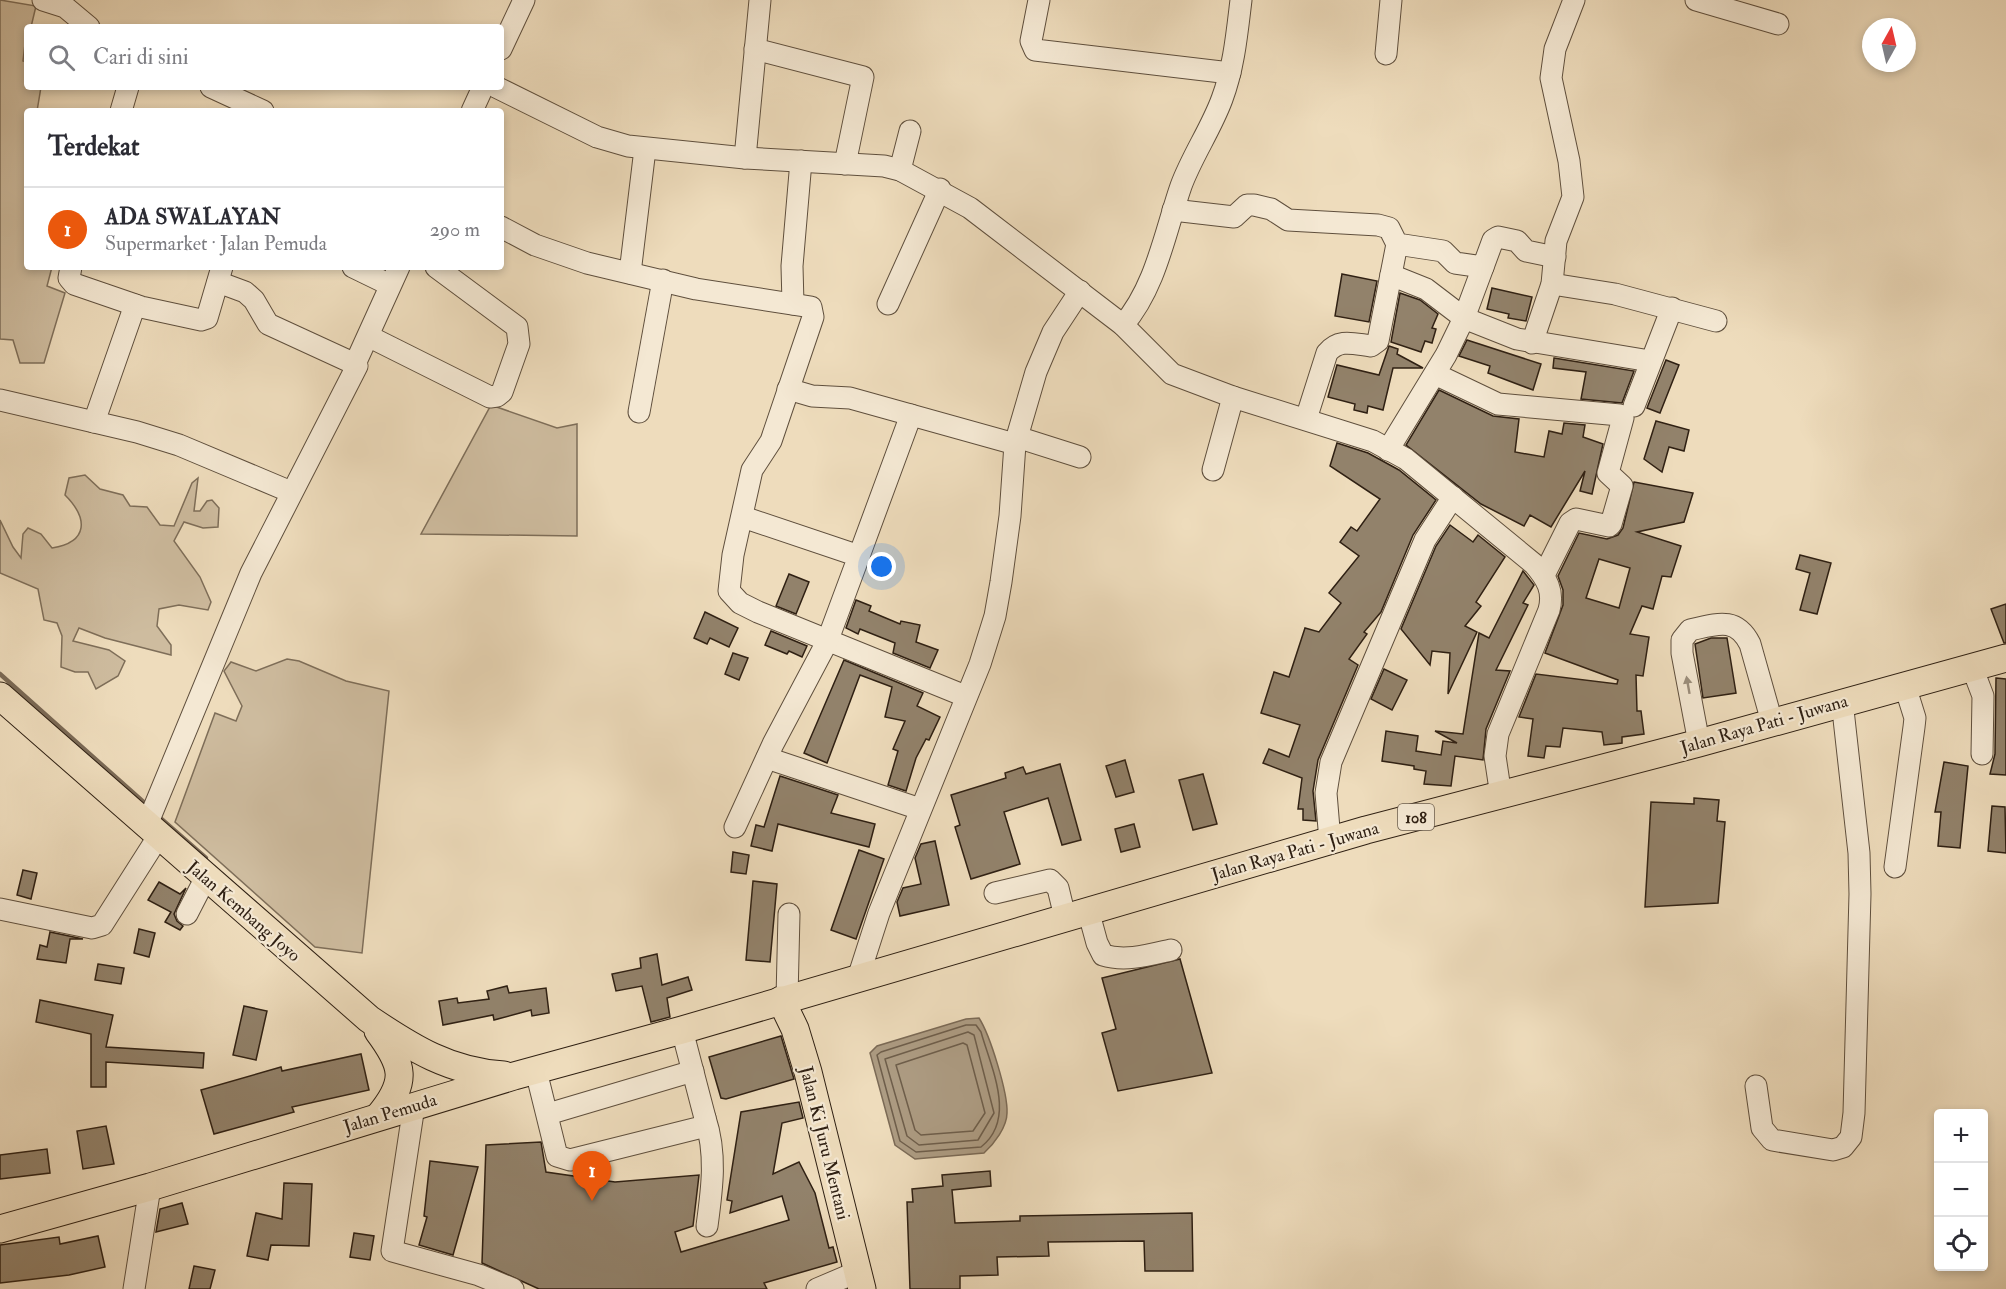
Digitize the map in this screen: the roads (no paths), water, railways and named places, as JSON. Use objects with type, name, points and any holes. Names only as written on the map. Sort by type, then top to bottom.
[{"type":"main road","name":"Jalan Raya Pati - Juwana","points":[[784,999],[1330,841],[1699,743],[1842,701],[2006,658]]},
{"type":"main road","name":"Jalan Kembang Joyo","points":[[0,696],[153,821],[206,877],[369,1019],[405,1044],[437,1060],[482,1074],[525,1073]]},
{"type":"main road","name":"Jalan Pemuda","points":[[0,1229],[150,1187],[379,1116],[784,999]]},
{"type":"main road","name":"Jalan Ki Juru Mentani","points":[[784,999],[808,1072],[860,1281]]},
{"type":"main road","points":[[369,1019],[393,1051],[399,1065],[397,1091],[379,1116]]},
{"type":"street","points":[[43,0],[65,7],[85,24]]},
{"type":"street","points":[[504,43],[524,0]]},
{"type":"street","points":[[745,158],[760,0]]},
{"type":"street","points":[[1039,0],[1031,41],[1035,50],[1230,73]]},
{"type":"street","points":[[1123,325],[1134,312],[1146,288],[1184,178],[1222,100],[1230,73],[1241,0]]},
{"type":"street","points":[[1386,54],[1391,0]]},
{"type":"street","points":[[1532,343],[1552,284],[1556,241],[1573,197],[1569,161],[1551,78],[1555,49],[1574,0]]},
{"type":"street","points":[[1696,0],[1778,24]]},
{"type":"street","points":[[755,50],[864,77],[845,164]]},
{"type":"street","points":[[122,108],[127,90]]},
{"type":"street","points":[[218,90],[256,108]]},
{"type":"street","points":[[473,108],[482,90]]},
{"type":"street","points":[[502,90],[597,137],[645,149],[900,170],[940,189],[970,208],[1123,325],[1172,374],[1233,397],[1373,441],[1406,459],[1534,564],[1544,575],[1552,592],[1549,610],[1513,691],[1498,734],[1495,756],[1501,796]]},
{"type":"street","points":[[900,170],[910,131]]},
{"type":"street","points":[[630,273],[645,149]]},
{"type":"street","points":[[793,304],[792,266],[801,161]]},
{"type":"street","points":[[888,304],[940,189]]},
{"type":"street","points":[[1173,210],[1234,217],[1240,214],[1247,205],[1254,205],[1271,209],[1288,220],[1389,228],[1397,244],[1376,345],[1340,342],[1334,344],[1327,353],[1306,419]]},
{"type":"street","points":[[504,229],[518,238],[558,255],[696,289],[811,307],[813,316],[771,441],[752,470],[728,585],[732,597],[740,603],[827,642],[965,696]]},
{"type":"street","points":[[1388,450],[1435,374],[1464,318],[1493,240],[1498,237],[1517,241],[1526,250],[1555,257]]},
{"type":"street","points":[[1397,244],[1443,250],[1455,263],[1483,267]]},
{"type":"street","points":[[70,270],[69,278],[74,285],[135,305],[204,320],[207,318],[220,275],[254,300],[268,324],[355,364]]},
{"type":"street","points":[[0,909],[92,928],[102,925],[153,821],[212,664],[251,573],[291,492],[335,412],[357,366],[355,364],[369,337],[394,276],[366,270]]},
{"type":"street","points":[[369,337],[490,397],[502,392],[519,344],[517,327],[440,270]]},
{"type":"street","points":[[1391,275],[1426,289],[1464,318],[1504,336],[1532,343],[1650,362]]},
{"type":"street","points":[[639,412],[663,280]]},
{"type":"street","points":[[1552,284],[1615,294],[1716,321]]},
{"type":"street","points":[[858,978],[879,913],[965,696],[980,664],[995,615],[1010,516],[1016,440],[1036,372],[1053,332],[1080,291]]},
{"type":"street","points":[[94,422],[135,305]]},
{"type":"street","points":[[1634,406],[1672,308]]},
{"type":"street","points":[[1435,374],[1497,404],[1620,415],[1623,418],[1608,473],[1622,486],[1611,524],[1609,526],[1576,519],[1570,523],[1544,575]]},
{"type":"street","points":[[788,389],[812,396],[850,398],[1080,457]]},
{"type":"street","points":[[1213,470],[1233,397]]},
{"type":"street","points":[[0,400],[179,445],[291,492]]},
{"type":"street","points":[[735,827],[767,758],[827,642],[911,415]]},
{"type":"street","points":[[1330,841],[1326,793],[1331,762],[1425,540],[1453,497]]},
{"type":"street","points":[[743,517],[859,556]]},
{"type":"street","points":[[1699,743],[1682,652],[1682,640],[1690,630],[1730,624],[1744,632],[1750,644],[1772,722]]},
{"type":"street","points":[[1972,667],[1983,696],[1982,754]]},
{"type":"street","points":[[1895,867],[1915,718],[1905,686]]},
{"type":"street","points":[[1756,1086],[1762,1128],[1772,1140],[1833,1150],[1843,1147],[1851,1137],[1855,1090],[1860,894],[1859,853],[1842,701]]},
{"type":"street","points":[[767,758],[920,809]]},
{"type":"street","points":[[187,914],[206,877]]},
{"type":"street","points":[[995,893],[1050,880],[1077,914],[1103,955],[1113,958],[1143,956],[1171,950]]},
{"type":"street","points":[[784,999],[789,914]]},
{"type":"street","points":[[682,1030],[710,1132],[714,1172],[707,1226]]},
{"type":"street","points":[[548,1114],[693,1071]]},
{"type":"street","points":[[525,1073],[548,1114],[557,1156],[570,1160],[702,1127],[705,1118]]},
{"type":"street","points":[[414,1106],[392,1251],[464,1270],[505,1287]]},
{"type":"street","points":[[134,1289],[150,1187]]},
{"type":"street","points":[[817,1289],[860,1281]]},
{"type":"water","points":[[979,1018],[993,1050],[1005,1092],[1007,1113],[1002,1129],[984,1153],[915,1159],[895,1145],[870,1053],[877,1046],[966,1019]]},
{"type":"waterway","points":[[0,674],[148,806]]},
{"type":"waterway","points":[[158,816],[206,858]]},
{"type":"place","name":"ADA SWALAYAN","points":[[592,1201]]}]
